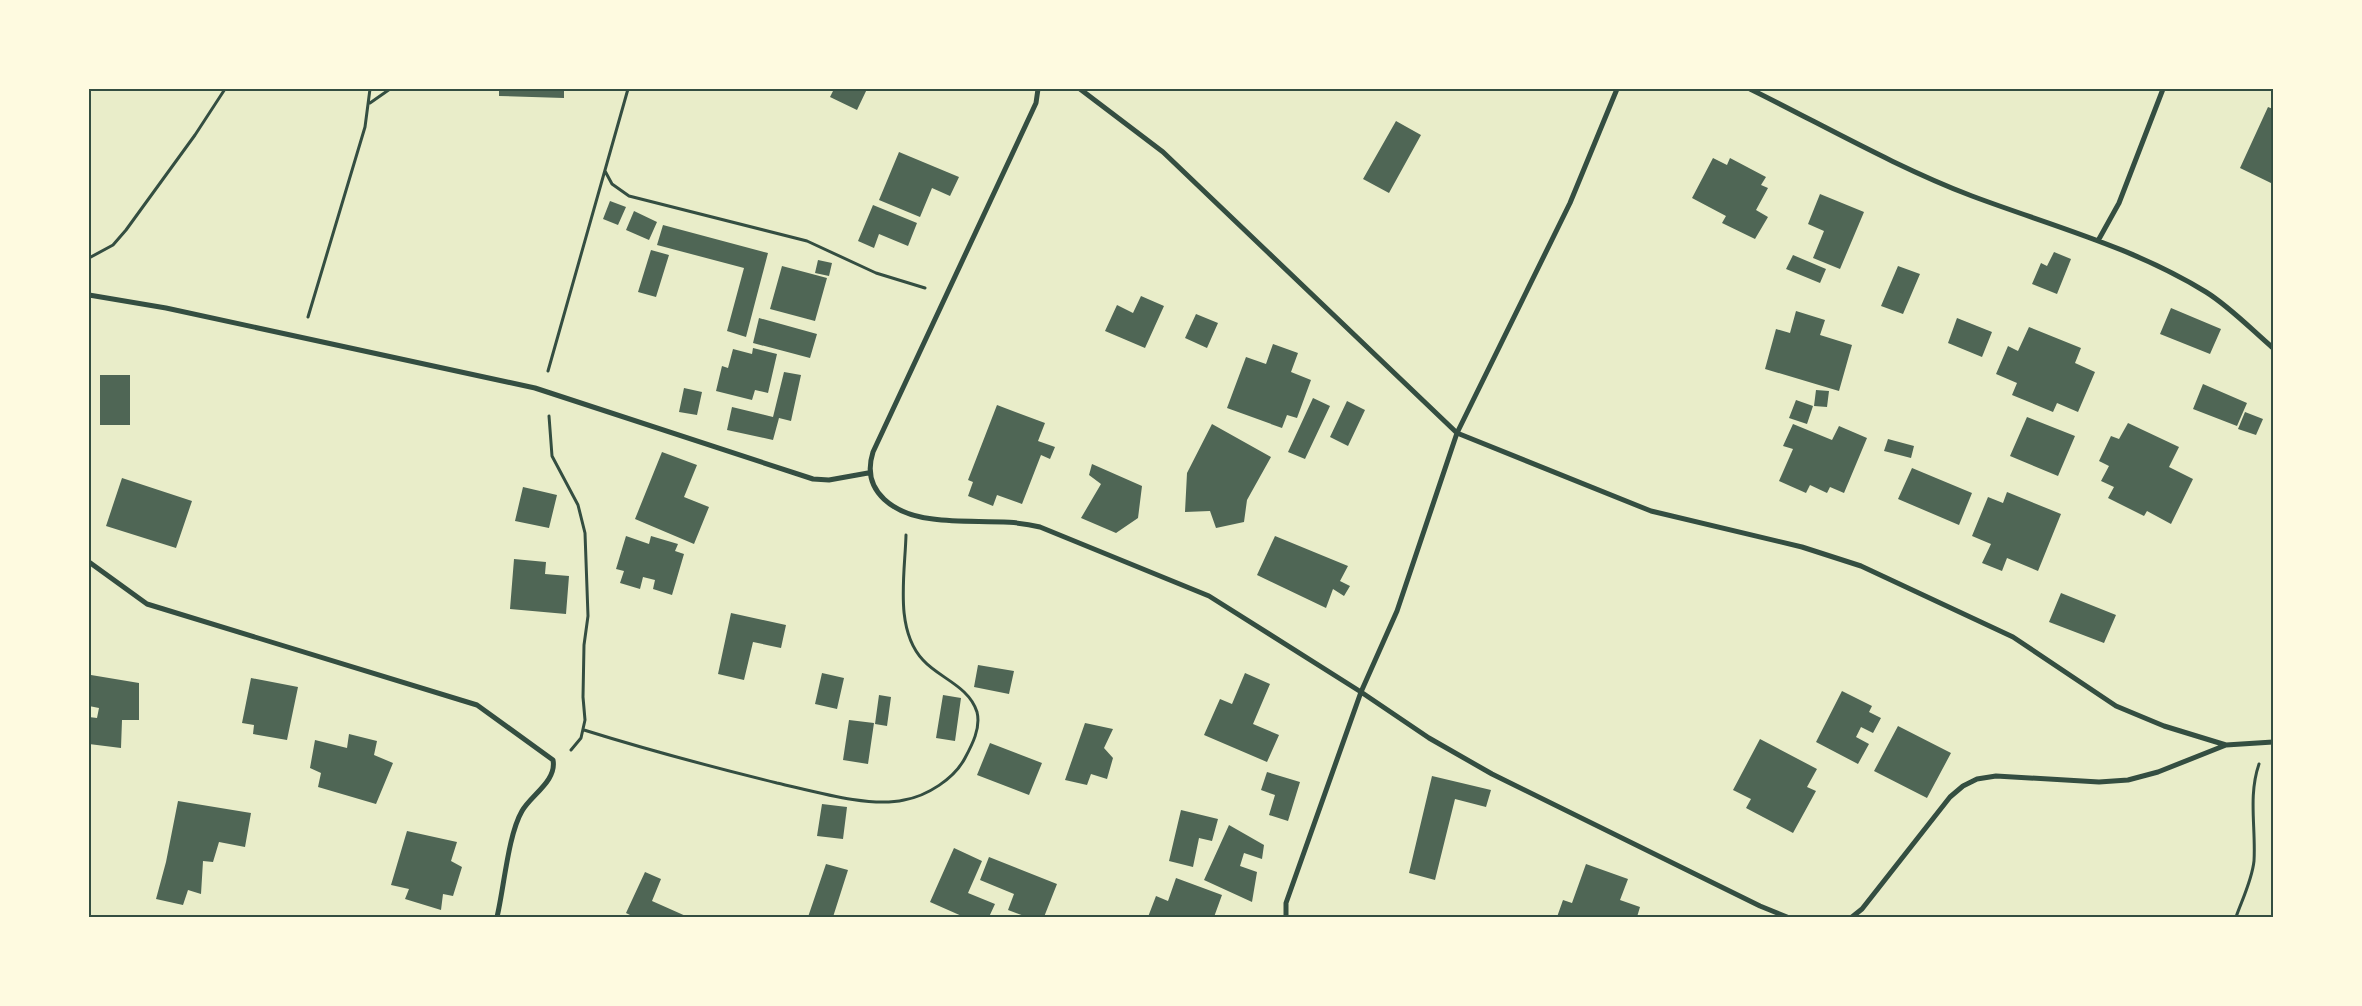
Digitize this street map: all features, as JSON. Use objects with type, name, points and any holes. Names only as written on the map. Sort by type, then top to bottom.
[{"type":"street","points":[[1038,89],[1036,103],[873,452],[868,473],[873,486],[879,494],[889,504],[907,512],[932,519],[1024,523],[1049,531],[1209,596],[1361,692],[1429,738],[1492,774],[1760,906],[1787,917]]},
{"type":"street","points":[[1080,89],[1163,152],[1457,433],[1651,512],[1802,547],[1861,566],[2013,637],[2116,706],[2133,715],[2226,745]]},
{"type":"street","points":[[1286,917],[1286,903],[1361,692],[1397,611],[1457,433],[1570,203],[1617,89]]},
{"type":"street","points":[[1750,89],[1920,173],[1971,196],[2098,239],[2168,271],[2209,294],[2273,348]]},
{"type":"street","points":[[2098,239],[2119,203],[2163,89]]},
{"type":"street","points":[[89,295],[166,308],[542,390],[813,479],[829,480],[868,473]]},
{"type":"street","points":[[89,562],[147,604],[476,705],[553,760],[554,770],[526,804],[517,820],[497,917]]},
{"type":"street","points":[[1852,917],[1862,909],[1950,797],[1963,786],[1977,779],[1996,776],[2098,782],[2128,780],[2158,772],[2226,745],[2273,742]]},
{"type":"path","points":[[89,258],[113,245],[126,230],[196,135],[225,89]]},
{"type":"path","points":[[302,337],[365,127],[370,104],[370,89]]},
{"type":"path","points":[[370,104],[390,89]]},
{"type":"path","points":[[542,390],[628,89]]},
{"type":"path","points":[[605,171],[612,184],[629,196],[807,241],[876,273],[919,285],[930,292],[940,312]]},
{"type":"path","points":[[549,393],[552,456],[578,505],[585,533],[588,616],[584,644],[583,697],[586,720],[584,730],[581,738],[554,770]]},
{"type":"path","points":[[584,730],[674,758],[834,796],[890,802],[921,796],[935,787],[956,770],[966,757],[977,731],[977,711],[964,692],[923,661],[912,643],[905,616],[907,512]]},
{"type":"path","points":[[2236,917],[2254,862],[2254,778],[2260,762],[2273,742]]},
{"type":"building","points":[[499,89],[564,89],[564,98],[499,96]]},
{"type":"building","points":[[834,89],[867,89],[857,110],[830,97]]},
{"type":"building","points":[[2268,107],[2273,109],[2273,184],[2240,168]]},
{"type":"building","points":[[1396,121],[1421,135],[1389,193],[1363,179]]},
{"type":"building","points":[[899,152],[959,177],[950,196],[932,188],[920,217],[879,200]]},
{"type":"building","points":[[1713,158],[1727,165],[1730,158],[1766,177],[1761,185],[1768,188],[1756,210],[1768,217],[1755,239],[1722,223],[1726,216],[1692,198]]},
{"type":"building","points":[[1820,194],[1864,212],[1840,269],[1813,258],[1824,231],[1808,224]]},
{"type":"building","points":[[610,201],[626,207],[618,225],[603,219]]},
{"type":"building","points":[[873,205],[917,223],[908,246],[879,234],[874,248],[858,241]]},
{"type":"building","points":[[634,211],[657,222],[649,240],[626,230]]},
{"type":"building","points":[[663,225],[768,253],[746,337],[727,331],[744,268],[657,245]]},
{"type":"building","points":[[651,250],[669,255],[656,297],[638,292]]},
{"type":"building","points":[[2054,252],[2071,259],[2057,294],[2032,284],[2041,263],[2047,266]]},
{"type":"building","points":[[1793,255],[1826,269],[1820,283],[1786,269]]},
{"type":"building","points":[[818,260],[832,263],[829,276],[815,273]]},
{"type":"building","points":[[782,266],[827,278],[815,321],[770,309]]},
{"type":"building","points":[[1898,266],[1920,274],[1903,314],[1881,306]]},
{"type":"building","points":[[1141,296],[1164,306],[1145,348],[1105,331],[1117,305],[1133,313]]},
{"type":"building","points":[[2171,308],[2221,329],[2210,354],[2160,334]]},
{"type":"building","points":[[1796,311],[1825,320],[1820,335],[1852,345],[1839,391],[1765,369],[1776,329],[1790,333]]},
{"type":"building","points":[[1196,314],[1218,323],[1207,348],[1185,338]]},
{"type":"building","points":[[759,318],[817,334],[810,358],[753,343]]},
{"type":"building","points":[[1957,318],[1992,332],[1982,357],[1948,343]]},
{"type":"building","points":[[2029,327],[2081,348],[2075,363],[2095,372],[2078,412],[2057,403],[2053,412],[2012,395],[2017,383],[1996,374],[2008,346],[2018,351]]},
{"type":"building","points":[[1273,344],[1298,353],[1291,372],[1311,380],[1297,418],[1287,415],[1282,428],[1227,408],[1246,357],[1266,364]]},
{"type":"building","points":[[753,348],[777,354],[768,393],[755,390],[752,400],[716,391],[722,366],[728,368],[733,349],[752,354]]},
{"type":"building","points":[[784,372],[801,375],[791,421],[779,418],[773,440],[727,430],[732,407],[773,417]]},
{"type":"building","points":[[100,375],[130,375],[130,425],[100,425]]},
{"type":"building","points":[[2203,384],[2247,403],[2237,426],[2193,409]]},
{"type":"building","points":[[684,388],[702,392],[697,415],[679,412]]},
{"type":"building","points":[[1816,390],[1829,391],[1827,407],[1814,406]]},
{"type":"building","points":[[1313,398],[1330,406],[1305,459],[1288,452]]},
{"type":"building","points":[[1796,400],[1813,406],[1807,424],[1789,418]]},
{"type":"building","points":[[1347,401],[1365,410],[1348,446],[1330,437]]},
{"type":"building","points":[[997,405],[1045,423],[1038,441],[1055,447],[1050,459],[1041,455],[1022,504],[997,495],[993,506],[968,496],[973,482],[968,480]]},
{"type":"building","points":[[2245,412],[2263,419],[2256,435],[2238,429]]},
{"type":"building","points":[[2027,417],[2075,436],[2058,476],[2010,456]]},
{"type":"building","points":[[2128,423],[2179,447],[2169,467],[2193,479],[2171,524],[2147,511],[2144,516],[2108,498],[2114,487],[2101,481],[2109,466],[2099,461],[2111,436],[2119,439]]},
{"type":"building","points":[[1212,424],[1271,457],[1247,500],[1244,522],[1216,528],[1210,511],[1185,512],[1187,473]]},
{"type":"building","points":[[1793,424],[1832,440],[1839,426],[1867,438],[1844,493],[1830,487],[1827,493],[1810,485],[1806,493],[1779,481],[1793,449],[1783,446]]},
{"type":"building","points":[[1888,439],[1914,446],[1911,458],[1884,451]]},
{"type":"building","points":[[662,452],[697,465],[684,497],[709,507],[694,544],[635,519]]},
{"type":"building","points":[[1092,464],[1142,486],[1138,518],[1116,533],[1081,518],[1101,484],[1089,475]]},
{"type":"building","points":[[1912,468],[1972,493],[1959,525],[1898,499]]},
{"type":"building","points":[[122,478],[192,501],[176,548],[106,526]]},
{"type":"building","points":[[523,487],[557,495],[549,528],[515,521]]},
{"type":"building","points":[[2007,492],[2061,514],[2038,571],[2007,558],[2002,571],[1982,563],[1991,544],[1972,536],[1988,497],[2003,503]]},
{"type":"building","points":[[626,536],[649,544],[651,536],[678,544],[675,551],[684,554],[672,595],[653,589],[655,580],[643,577],[640,589],[620,583],[624,571],[616,569]]},
{"type":"building","points":[[1275,536],[1348,566],[1340,581],[1350,586],[1344,596],[1333,589],[1326,608],[1257,575]]},
{"type":"building","points":[[514,559],[546,562],[545,574],[569,576],[566,614],[510,609]]},
{"type":"building","points":[[2061,593],[2116,615],[2104,643],[2049,622]]},
{"type":"building","points":[[731,613],[786,625],[781,648],[753,642],[744,680],[718,674]]},
{"type":"building","points":[[978,665],[1014,671],[1009,694],[974,687]]},
{"type":"building","points":[[822,673],[844,678],[837,709],[815,704]]},
{"type":"building","points":[[1245,673],[1270,684],[1253,724],[1279,735],[1267,762],[1204,735],[1220,699],[1232,704]]},
{"type":"building","points":[[91,675],[139,683],[139,720],[122,720],[121,748],[89,744],[89,717],[97,718],[99,708],[89,706]]},
{"type":"building","points":[[251,678],[298,687],[287,740],[253,734],[254,725],[242,723]]},
{"type":"building","points":[[1842,691],[1872,706],[1869,712],[1881,718],[1873,733],[1861,727],[1856,737],[1869,744],[1858,764],[1816,742]]},
{"type":"building","points":[[879,695],[891,697],[887,726],[875,724]]},
{"type":"building","points":[[943,695],[961,698],[955,741],[936,738]]},
{"type":"building","points":[[849,720],[874,723],[868,764],[843,760]]},
{"type":"building","points":[[1085,723],[1113,729],[1104,748],[1113,758],[1107,779],[1091,774],[1087,785],[1065,780]]},
{"type":"building","points":[[1898,726],[1951,753],[1927,798],[1874,771]]},
{"type":"building","points":[[349,734],[377,741],[374,755],[393,763],[376,804],[318,787],[321,773],[310,768],[315,740],[347,748]]},
{"type":"building","points":[[1760,739],[1817,769],[1807,787],[1816,791],[1793,833],[1746,808],[1751,799],[1733,790]]},
{"type":"building","points":[[990,743],[1042,763],[1029,795],[977,775]]},
{"type":"building","points":[[1267,772],[1300,782],[1288,821],[1269,815],[1275,795],[1261,790]]},
{"type":"building","points":[[1432,776],[1491,790],[1486,807],[1455,799],[1435,880],[1409,873]]},
{"type":"building","points":[[178,801],[251,813],[245,847],[219,842],[213,862],[203,861],[201,894],[188,890],[183,905],[156,899],[166,862]]},
{"type":"building","points":[[822,804],[847,807],[843,839],[817,836]]},
{"type":"building","points":[[1181,810],[1218,819],[1212,841],[1199,838],[1193,867],[1169,861]]},
{"type":"building","points":[[1229,825],[1264,845],[1262,859],[1244,853],[1240,866],[1257,872],[1252,902],[1204,880]]},
{"type":"building","points":[[407,831],[457,842],[451,861],[462,867],[453,896],[443,894],[441,910],[405,899],[409,889],[391,885]]},
{"type":"building","points":[[954,848],[982,861],[968,893],[995,904],[989,917],[964,917],[930,902]]},
{"type":"building","points":[[989,857],[1057,884],[1044,917],[1027,917],[1008,910],[1014,894],[980,880]]},
{"type":"building","points":[[826,864],[848,870],[833,917],[808,917]]},
{"type":"building","points":[[1586,864],[1628,879],[1620,900],[1640,907],[1637,917],[1557,917],[1563,900],[1572,903]]},
{"type":"building","points":[[645,872],[661,879],[652,901],[688,917],[634,917],[626,913]]},
{"type":"building","points":[[1176,878],[1222,895],[1214,917],[1148,917],[1156,896],[1168,901]]}]
